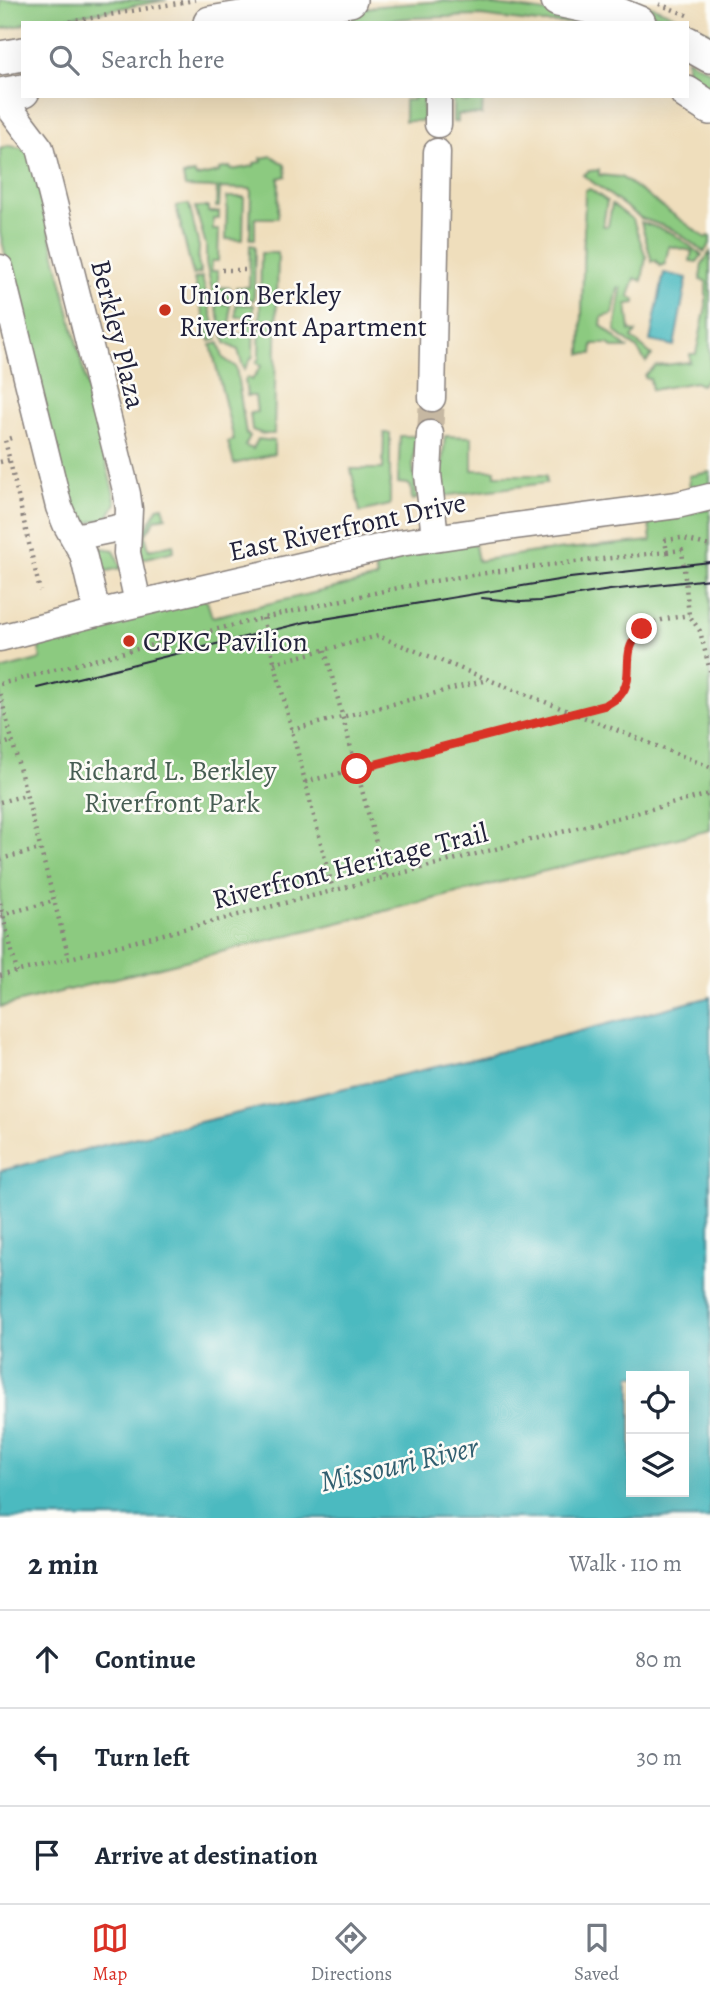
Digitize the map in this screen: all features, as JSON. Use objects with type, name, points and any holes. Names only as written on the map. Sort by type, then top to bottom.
[{"type":"main road","points":[[222,21],[349,0]]},
{"type":"main road","points":[[558,0],[610,11],[634,21]]},
{"type":"main road","points":[[691,31],[710,56]]},
{"type":"main road","points":[[0,58],[21,54]]},
{"type":"main road","points":[[0,94],[21,91]]},
{"type":"main road","points":[[689,94],[710,108]]},
{"type":"street","name":"Berkley Plaza","points":[[0,94],[40,148],[127,494],[127,552],[138,603]]},
{"type":"street","points":[[438,98],[438,124]]},
{"type":"street","points":[[432,398],[437,152]]},
{"type":"street","points":[[0,268],[59,507],[83,554],[97,613]]},
{"type":"street","points":[[430,434],[428,474],[435,537]]},
{"type":"street","name":"East Riverfront Drive","points":[[0,638],[138,603],[400,543],[677,505],[710,497]]},
{"type":"street","points":[[75,537],[128,526]]},
{"type":"path","points":[[74,21],[195,0]]},
{"type":"path","points":[[649,0],[677,21]]},
{"type":"path","points":[[222,270],[246,270]]},
{"type":"path","points":[[11,438],[5,440],[40,591]]},
{"type":"path","points":[[0,462],[9,460]]},
{"type":"path","points":[[667,552],[665,540],[681,538],[710,546]]},
{"type":"path","points":[[0,684],[262,618],[397,589],[541,566],[682,550],[689,615],[701,631],[710,671]]},
{"type":"path","points":[[305,782],[606,705],[620,695],[627,682],[629,652],[642,629],[659,620],[689,615]]},
{"type":"path","points":[[262,618],[334,890]]},
{"type":"path","points":[[274,663],[378,636],[710,767]]},
{"type":"path","points":[[325,650],[385,877]]},
{"type":"path","points":[[291,730],[488,680]]},
{"type":"path","points":[[0,694],[69,958]]},
{"type":"path","points":[[0,745],[12,741]]},
{"type":"path","name":"Riverfront Heritage Trail","points":[[0,976],[710,794]]},
{"type":"path","points":[[0,802],[26,795]]},
{"type":"path","points":[[0,859],[40,849]]},
{"type":"path","points":[[1,915],[54,901]]},
{"type":"path","points":[[0,903],[16,971]]},
{"type":"green space","points":[[0,0],[167,0],[47,21],[21,21],[21,25],[0,29]]},
{"type":"green space","points":[[618,0],[642,3],[684,21],[672,21]]},
{"type":"green space","points":[[444,1],[521,8],[588,21],[521,21],[480,16],[383,21],[294,21],[378,6]]},
{"type":"green space","points":[[689,23],[710,33],[710,39],[689,29]]},
{"type":"green space","points":[[689,60],[710,71],[710,88],[689,76]]},
{"type":"green space","points":[[423,98],[423,121],[405,121],[405,100]]},
{"type":"green space","points":[[453,98],[469,102],[470,98],[483,98],[482,115],[458,114],[458,122],[453,122]]},
{"type":"green space","points":[[8,146],[23,148],[30,153],[116,503],[108,518],[87,523],[74,518],[44,412],[0,233],[0,149]]},
{"type":"green space","points":[[272,156],[285,165],[286,176],[279,178],[278,218],[255,218],[255,239],[250,239],[251,189],[220,188],[219,207],[216,207],[217,188],[185,187],[183,176],[194,173],[196,177],[219,172],[219,169],[254,166],[254,163],[262,162],[261,158]]},
{"type":"green space","points":[[599,170],[599,175],[621,177],[706,238],[710,237],[710,244],[704,252],[674,230],[641,218],[583,175]]},
{"type":"green space","points":[[590,189],[607,201],[603,226],[608,226],[612,204],[633,220],[646,257],[642,281],[635,278],[629,296],[635,303],[627,304],[630,331],[636,332],[632,338],[652,355],[646,362],[637,349],[615,331],[621,289],[618,288],[613,314],[602,317],[601,325],[627,348],[593,344],[592,354],[581,354],[585,190]]},
{"type":"green space","points":[[227,197],[244,197],[243,240],[226,239]]},
{"type":"green space","points":[[189,204],[199,247],[201,273],[193,275],[176,206]]},
{"type":"green space","points":[[195,207],[208,207],[208,212],[219,212],[219,219],[213,219],[213,230],[219,230],[218,261],[212,261],[211,271],[218,271],[218,287],[231,288],[231,299],[214,299],[206,263],[206,245]]},
{"type":"green space","points":[[641,222],[672,233],[702,255],[697,262],[690,261],[692,251],[669,246],[665,264],[660,266],[655,260],[652,262]]},
{"type":"green space","points":[[250,245],[255,246],[254,300],[236,299],[236,287],[249,287]]},
{"type":"green space","points":[[710,252],[710,377],[701,385],[695,382],[652,390],[650,379],[645,378],[645,375],[656,366],[690,362],[690,354],[696,354],[706,306],[706,281],[700,280],[702,264]]},
{"type":"green space","points":[[261,253],[278,253],[274,434],[252,430],[250,413],[257,412],[255,396],[247,396],[245,380],[247,377],[252,380],[261,366],[256,363],[259,358]]},
{"type":"green space","points":[[202,277],[218,339],[210,341],[194,279]]},
{"type":"green space","points":[[216,304],[230,304],[231,334],[246,334],[246,317],[236,317],[236,304],[254,305],[253,356],[244,370],[238,350],[225,343]]},
{"type":"green space","points":[[219,343],[223,358],[236,367],[246,434],[250,436],[245,446],[253,449],[258,439],[274,441],[274,454],[234,464],[228,442],[234,440],[211,345]]},
{"type":"green space","points":[[384,433],[390,433],[390,505],[360,512],[351,469],[383,469]]},
{"type":"green space","points":[[400,436],[416,436],[413,465],[417,499],[412,500],[411,487],[408,484],[398,483]]},
{"type":"green space","points":[[445,436],[472,437],[472,470],[495,470],[495,475],[546,475],[547,483],[443,496],[441,477]]},
{"type":"green space","points":[[710,472],[710,485],[690,489],[689,476]]},
{"type":"green space","points":[[163,506],[166,517],[156,519],[145,535],[149,550],[173,544],[174,551],[142,559],[140,539],[158,507]]},
{"type":"green space","name":"Richard L. Berkley Riverfront Park","points":[[710,509],[710,830],[0,1007],[0,670],[41,659],[38,643],[203,599],[207,601],[212,617],[377,578],[374,563],[377,560],[471,543],[475,545],[478,561],[535,552],[651,541],[649,523],[652,521]]},
{"type":"green space","points":[[102,548],[114,550],[121,568],[98,573],[96,556]]},
{"type":"water","points":[[664,273],[687,278],[674,346],[650,341]]},
{"type":"water","name":"Missouri River","points":[[710,997],[710,1518],[0,1518],[0,1171],[495,1053]]},
{"type":"tunnel","points":[[430,434],[432,398]]},
{"type":"tram line","points":[[37,688],[306,622],[570,578],[710,562]]},
{"type":"tram line","points":[[482,598],[540,601],[710,579]]},
{"type":"place","name":"Union Berkley Riverfront Apartment","points":[[165,310]]},
{"type":"place","name":"CPKC Pavilion","points":[[129,641]]},
{"type":"route","points":[[357,769],[606,705],[620,695],[627,682],[629,652],[642,629]]}]
